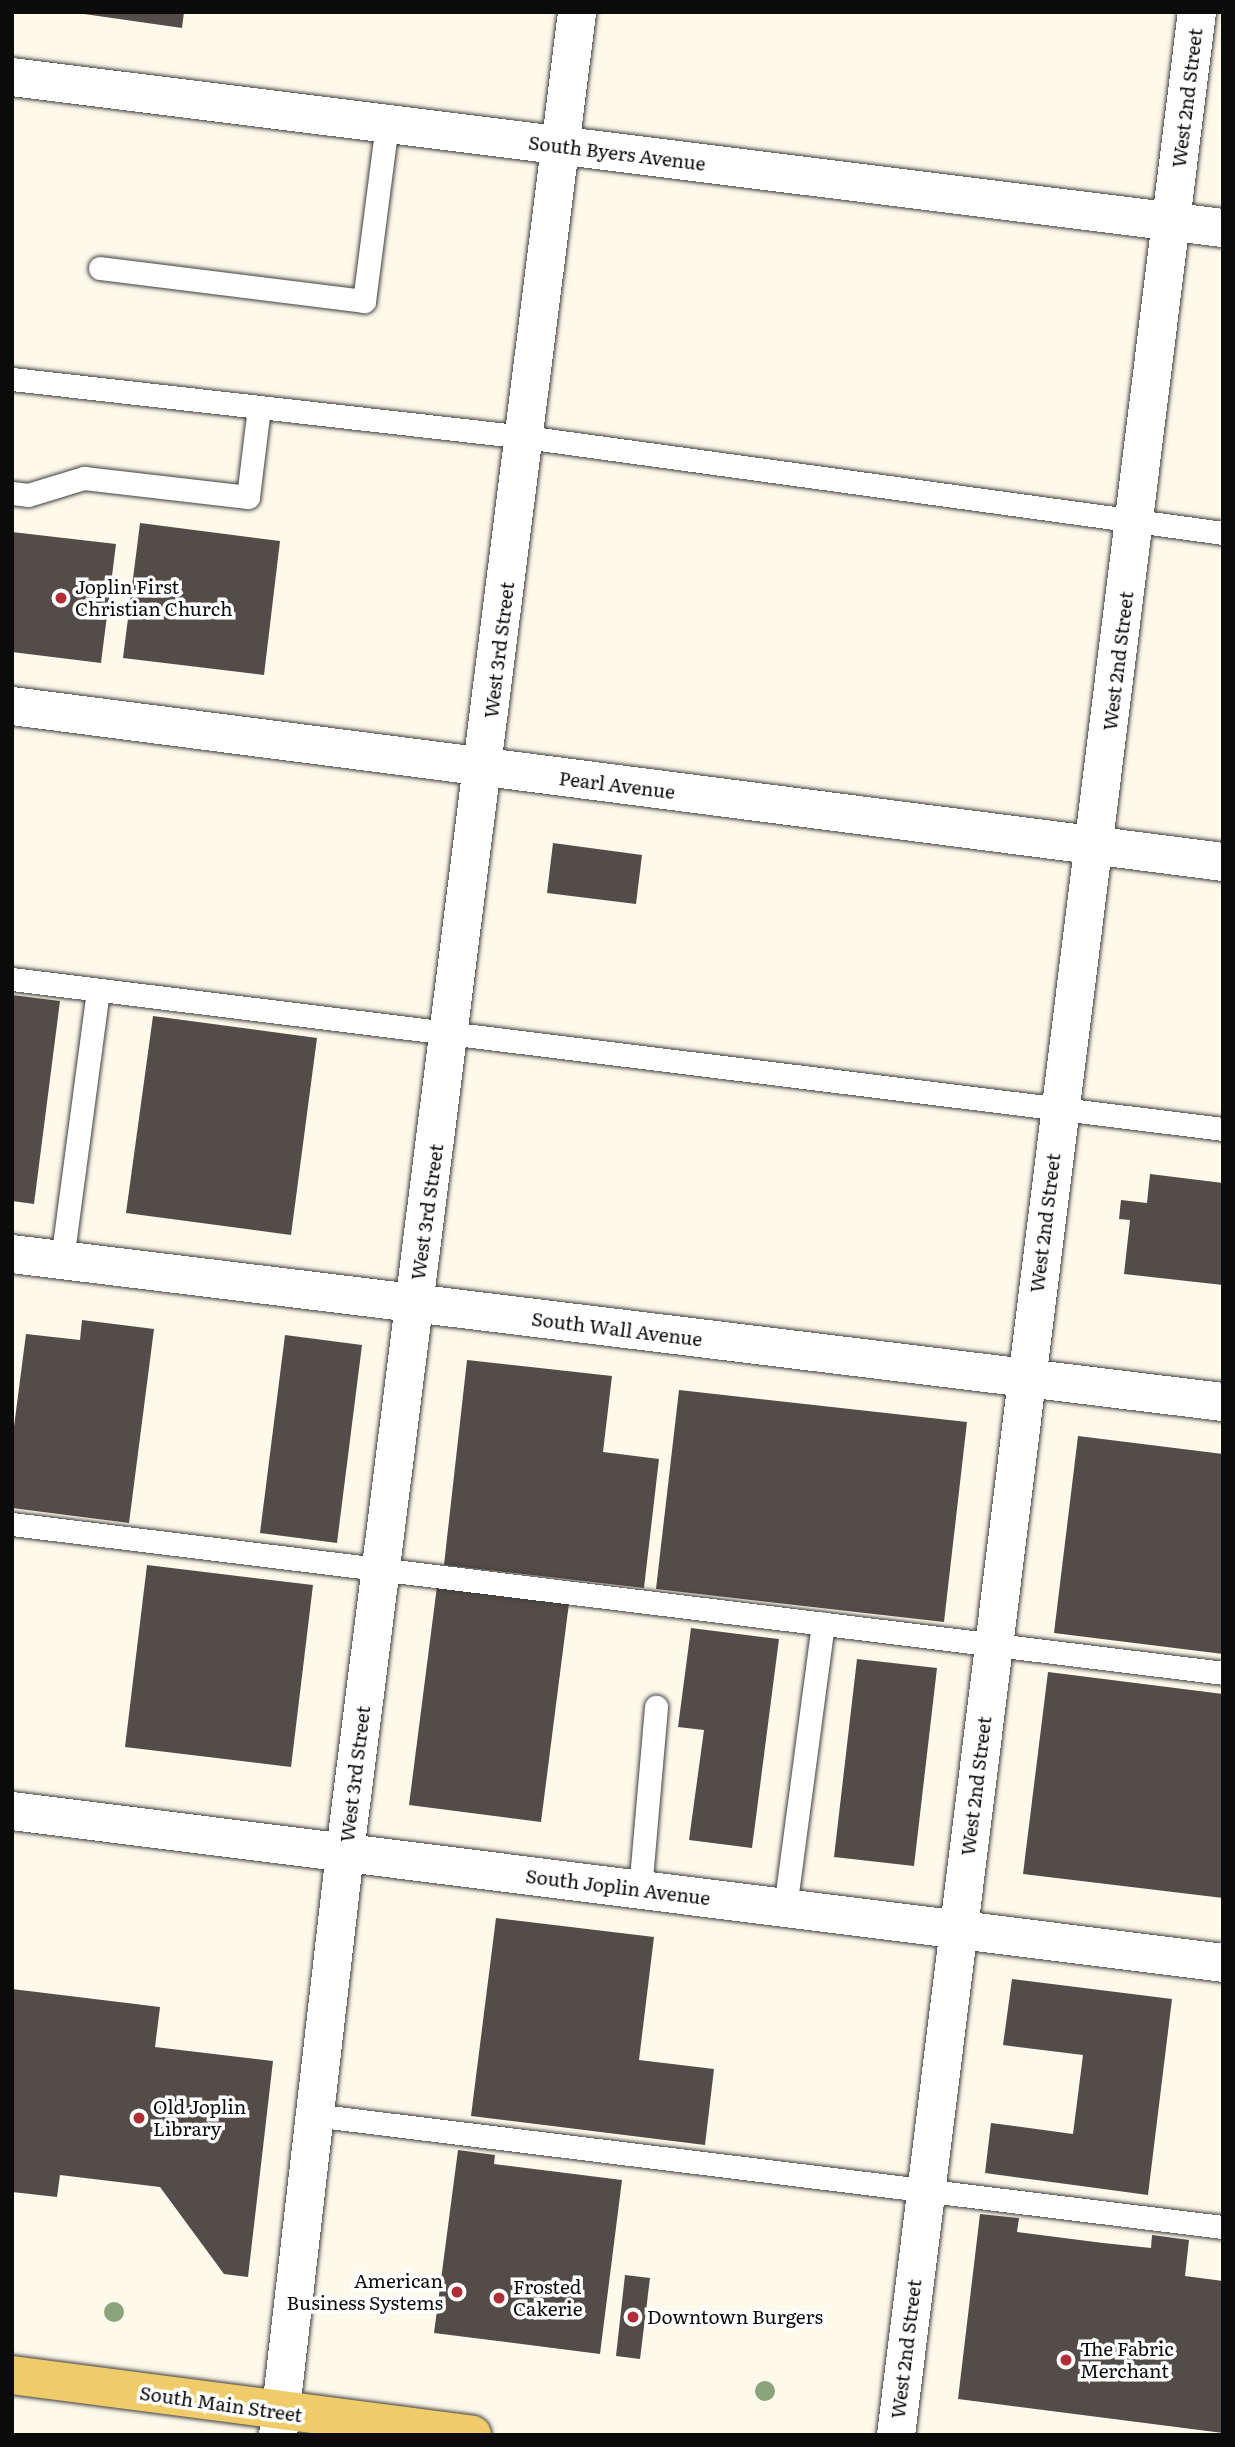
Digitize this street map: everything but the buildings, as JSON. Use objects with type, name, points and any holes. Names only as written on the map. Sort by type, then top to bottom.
[{"type":"main road","name":"South Main Street","points":[[12,2375],[280,2424],[472,2435]]},
{"type":"street","name":"West 3rd Street","points":[[280,2424],[313,2115],[345,1852],[414,1304],[452,1035],[577,12]]},
{"type":"street","name":"West 2nd Street","points":[[896,2435],[1197,12]]},
{"type":"street","name":"South Byers Avenue","points":[[12,77],[1223,228]]},
{"type":"street","name":"Pearl Avenue","points":[[12,705],[1223,862]]},
{"type":"street","name":"South Wall Avenue","points":[[12,1254],[1223,1402]]},
{"type":"street","name":"South Joplin Avenue","points":[[12,1811],[1223,1963]]},
{"type":"lane","points":[[100,268],[364,301],[387,125]]},
{"type":"lane","points":[[12,380],[525,437],[1223,533]]},
{"type":"lane","points":[[12,493],[28,495],[84,478],[248,497],[259,408]]},
{"type":"lane","points":[[12,979],[1223,1129]]},
{"type":"lane","points":[[62,1260],[98,990]]},
{"type":"lane","points":[[12,1524],[1223,1673]]},
{"type":"lane","points":[[785,1908],[823,1624]]},
{"type":"lane","points":[[640,1890],[656,1707]]},
{"type":"lane","points":[[313,2115],[1223,2227]]},
{"type":"place","name":"Joplin First Christian Church","points":[[61,598]]},
{"type":"place","name":"Old Joplin Library","points":[[139,2118]]},
{"type":"place","name":"American Business Systems","points":[[457,2292]]},
{"type":"place","name":"Frosted Cakerie","points":[[499,2298]]},
{"type":"place","name":"Downtown Burgers","points":[[633,2317]]},
{"type":"place","name":"The Fabric Merchant","points":[[1066,2360]]}]
